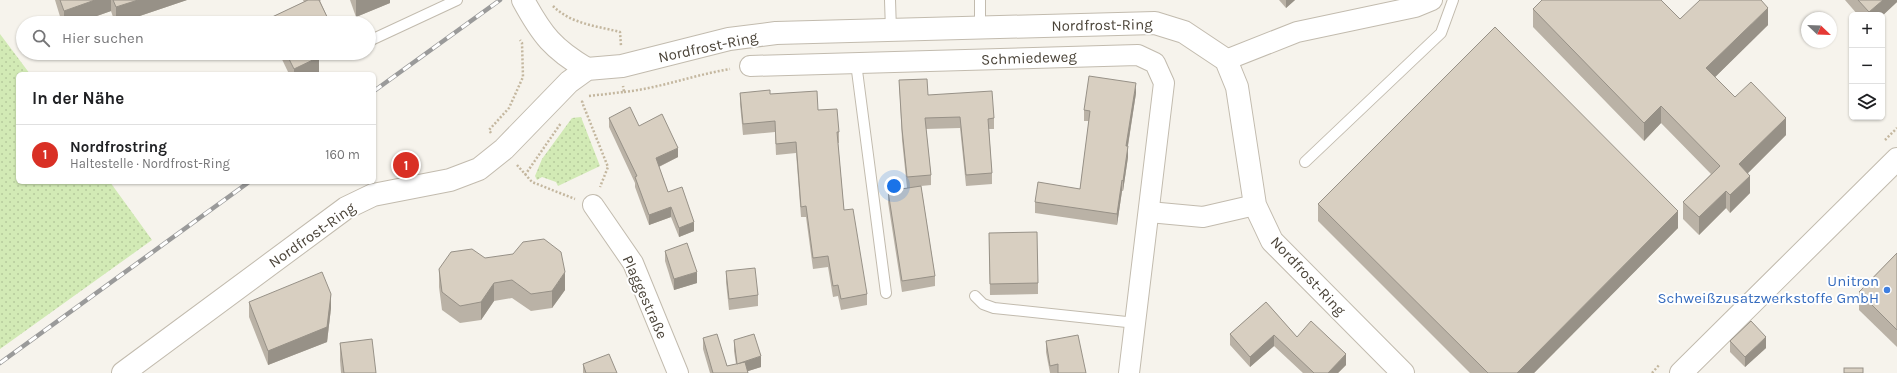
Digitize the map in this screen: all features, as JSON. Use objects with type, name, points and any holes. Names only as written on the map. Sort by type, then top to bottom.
[{"type":"street","points":[[523,0],[547,39],[564,55],[587,69]]},
{"type":"street","points":[[1226,60],[1297,32],[1415,7],[1432,0]]},
{"type":"street","name":"Nordfrost-Ring","points":[[123,373],[346,208],[373,195],[450,180],[479,169],[504,149],[569,82],[587,69],[622,66],[729,39],[776,33],[1155,22],[1184,32],[1226,60],[1237,87],[1255,205],[1272,241],[1403,373]]},
{"type":"street","name":"Schmiedeweg","points":[[750,66],[1138,55],[1155,63],[1164,82],[1129,373]]},
{"type":"street","points":[[1681,373],[1897,158]]},
{"type":"street","points":[[1149,212],[1203,217],[1255,205]]},
{"type":"street","name":"Plaggestraße","points":[[593,206],[633,263],[678,373]]},
{"type":"lane","points":[[376,38],[457,0]]},
{"type":"lane","points":[[890,0],[891,30]]},
{"type":"lane","points":[[980,0],[980,27]]},
{"type":"lane","points":[[1305,162],[1441,33],[1453,0]]},
{"type":"lane","points":[[856,63],[886,293]]},
{"type":"lane","points":[[974,296],[983,304],[994,308],[1136,323]]},
{"type":"path","points":[[549,2],[562,14],[581,23],[620,32],[622,66]]},
{"type":"path","points":[[504,149],[489,130],[510,108],[522,77],[522,43]]},
{"type":"path","points":[[624,92],[648,89],[705,73],[750,66]]},
{"type":"path","points":[[577,106],[590,96]]},
{"type":"path","points":[[562,122],[525,175],[532,182],[593,206],[608,166],[582,102]]},
{"type":"green space","points":[[0,34],[16,55],[16,60],[20,60],[28,72],[16,72],[16,184],[111,184],[152,240],[0,349]]},
{"type":"green space","points":[[581,117],[600,166],[558,186],[556,182],[542,177],[537,180],[535,176],[542,159],[572,118]]},
{"type":"building","points":[[60,0],[95,0],[64,11]]},
{"type":"building","points":[[113,0],[138,0],[116,7]]},
{"type":"building","points":[[308,0],[319,0],[327,16],[274,16]]},
{"type":"building","points":[[1542,0],[1661,0],[1680,19],[1700,0],[1761,0],[1768,8],[1706,68],[1735,97],[1751,82],[1786,118],[1739,164],[1750,176],[1730,195],[1726,191],[1699,217],[1683,202],[1720,166],[1661,106],[1644,123],[1533,9]]},
{"type":"building","points":[[1858,0],[1883,0],[1869,12]]},
{"type":"building","points":[[1495,27],[1678,211],[1517,373],[1488,373],[1318,204]]},
{"type":"building","points":[[290,60],[313,60],[294,69]]},
{"type":"building","points":[[1089,76],[1136,83],[1126,146],[1128,146],[1123,181],[1122,180],[1117,214],[1035,202],[1038,182],[1080,189],[1090,111],[1084,110]]},
{"type":"building","points":[[927,79],[928,95],[992,91],[994,118],[988,119],[992,173],[966,175],[960,117],[925,118],[931,175],[907,177],[899,80]]},
{"type":"building","points":[[770,90],[770,94],[817,91],[818,110],[837,109],[839,132],[837,132],[844,210],[853,209],[867,294],[841,299],[838,285],[833,286],[828,256],[813,258],[806,206],[801,207],[796,142],[776,144],[775,121],[743,124],[740,93]]},
{"type":"building","points":[[630,107],[639,126],[662,114],[678,148],[656,158],[668,192],[682,187],[694,222],[679,228],[671,207],[649,215],[635,177],[637,176],[609,118]]},
{"type":"building","points":[[921,186],[935,276],[902,281],[888,191]]},
{"type":"building","points":[[1037,232],[1038,283],[990,284],[989,233]]},
{"type":"building","points":[[544,239],[561,252],[565,272],[552,291],[531,294],[512,280],[494,283],[481,302],[460,306],[442,292],[439,269],[451,252],[472,249],[485,258],[513,254],[523,242]]},
{"type":"building","points":[[687,243],[697,272],[674,279],[665,251]]},
{"type":"building","points":[[1897,253],[1897,330],[1859,292]]},
{"type":"building","points":[[755,268],[758,295],[729,299],[726,271]]},
{"type":"building","points":[[322,272],[331,294],[327,327],[268,351],[249,302]]},
{"type":"building","points":[[1266,302],[1297,337],[1311,321],[1346,354],[1328,373],[1314,373],[1274,335],[1250,357],[1230,334]]},
{"type":"building","points":[[1751,321],[1766,337],[1745,357],[1730,341]]},
{"type":"building","points":[[717,334],[727,366],[745,362],[748,373],[713,373],[703,338]]},
{"type":"building","points":[[754,334],[761,356],[737,364],[734,340]]},
{"type":"building","points":[[1078,335],[1086,373],[1058,373],[1058,364],[1050,366],[1046,341]]},
{"type":"building","points":[[372,339],[376,373],[344,373],[340,343]]},
{"type":"building","points":[[609,354],[617,373],[586,373],[583,364]]},
{"type":"building","points":[[1844,368],[1863,368],[1863,373],[1844,373]]},
{"type":"railway","points":[[376,90],[500,0]]},
{"type":"railway","points":[[0,363],[246,184]]},
{"type":"place","name":"Nordfrostring","points":[[406,165]]},
{"type":"place","name":"Unitron Schweißzusatzwerkstoffe GmbH","points":[[1887,290]]}]
